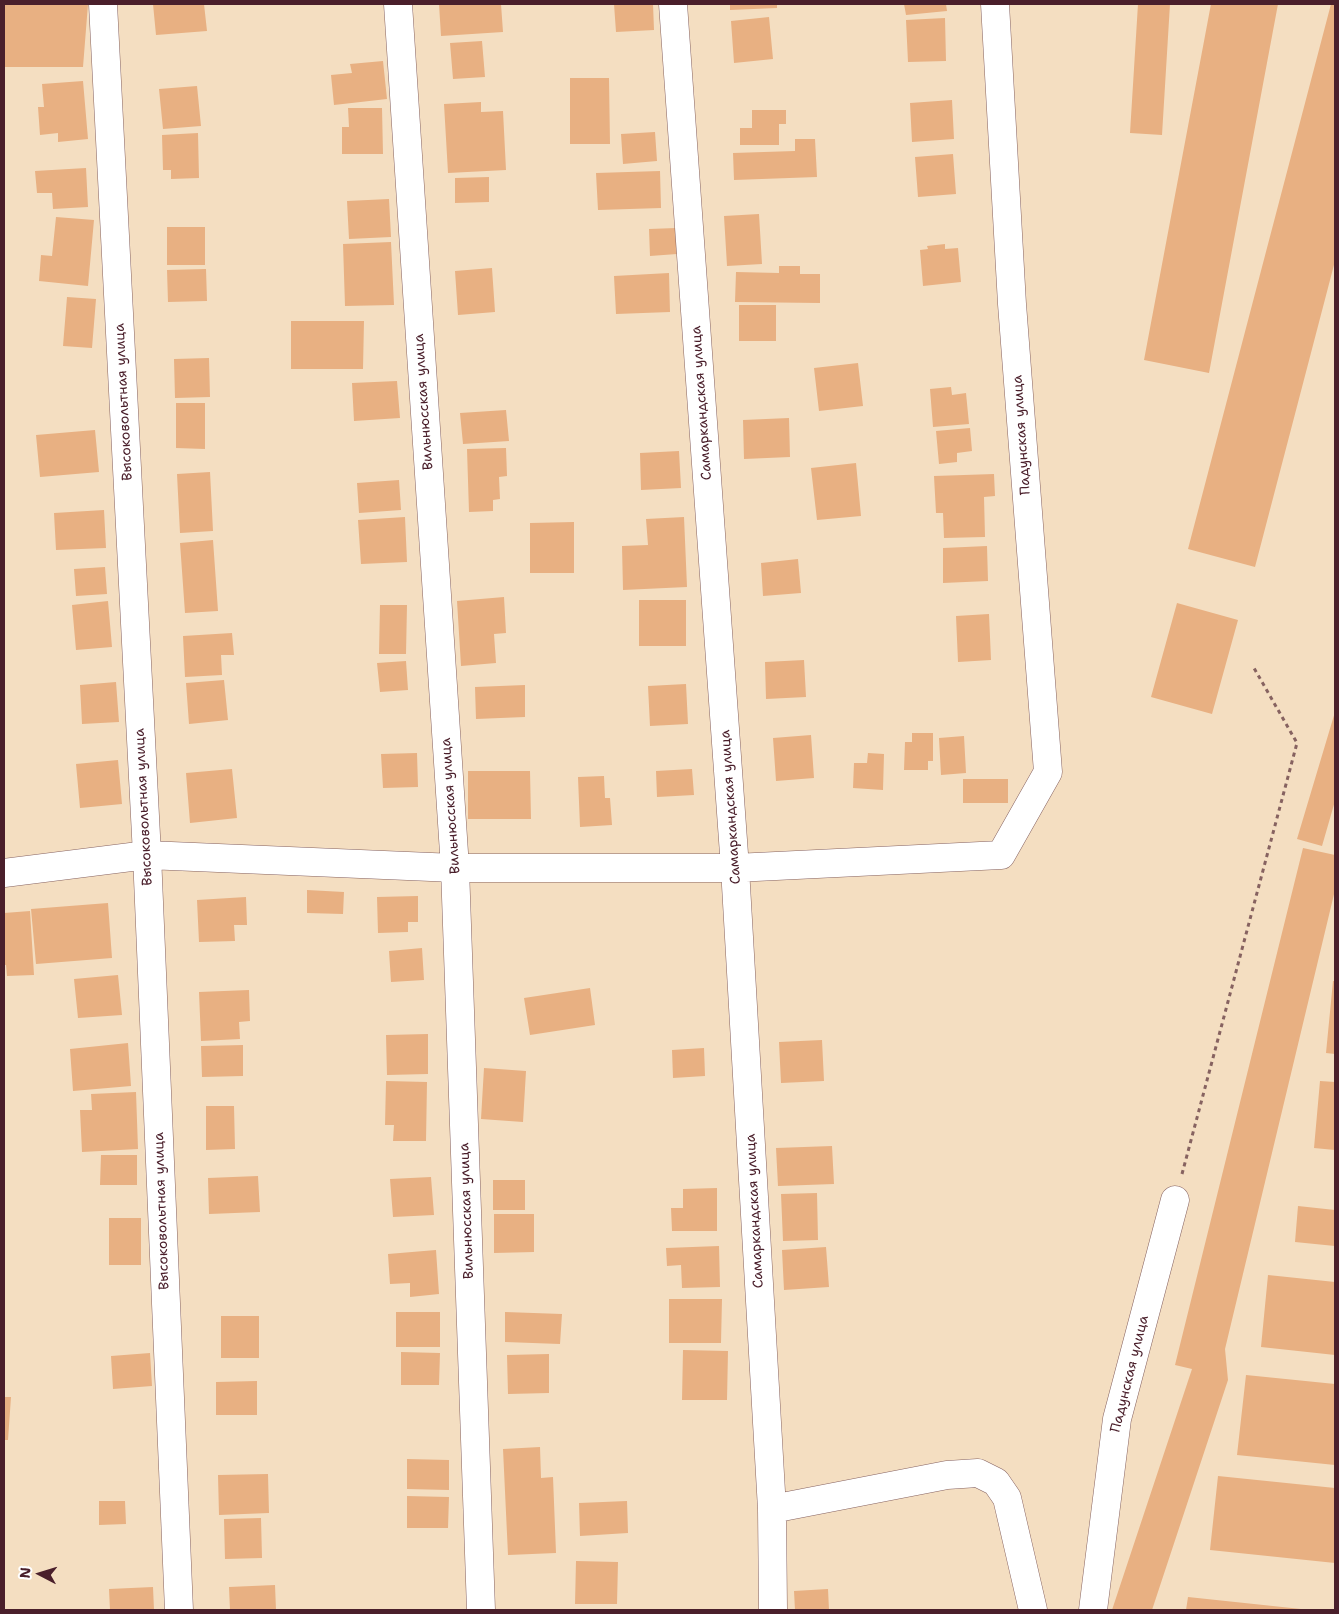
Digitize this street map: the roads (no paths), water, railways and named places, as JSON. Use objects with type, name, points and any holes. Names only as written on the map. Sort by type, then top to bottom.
[{"type":"street","name":"Высоковольтная улица","points":[[103,4],[147,855],[179,1610]]},
{"type":"street","name":"Вильнюсская улица","points":[[398,4],[455,868],[482,1610]]},
{"type":"street","name":"Самаркандская улица","points":[[673,4],[735,868],[772,1509],[774,1610]]},
{"type":"street","name":"Падунская улица","points":[[735,868],[1001,855],[1048,772],[1012,304],[995,4]]},
{"type":"street","points":[[4,872],[147,855],[455,868],[735,868]]},
{"type":"street","name":"Падунская улица","points":[[1093,1610],[1117,1419],[1176,1200]]},
{"type":"street","points":[[772,1509],[947,1475],[978,1472],[996,1482],[1007,1498],[1033,1610]]}]
